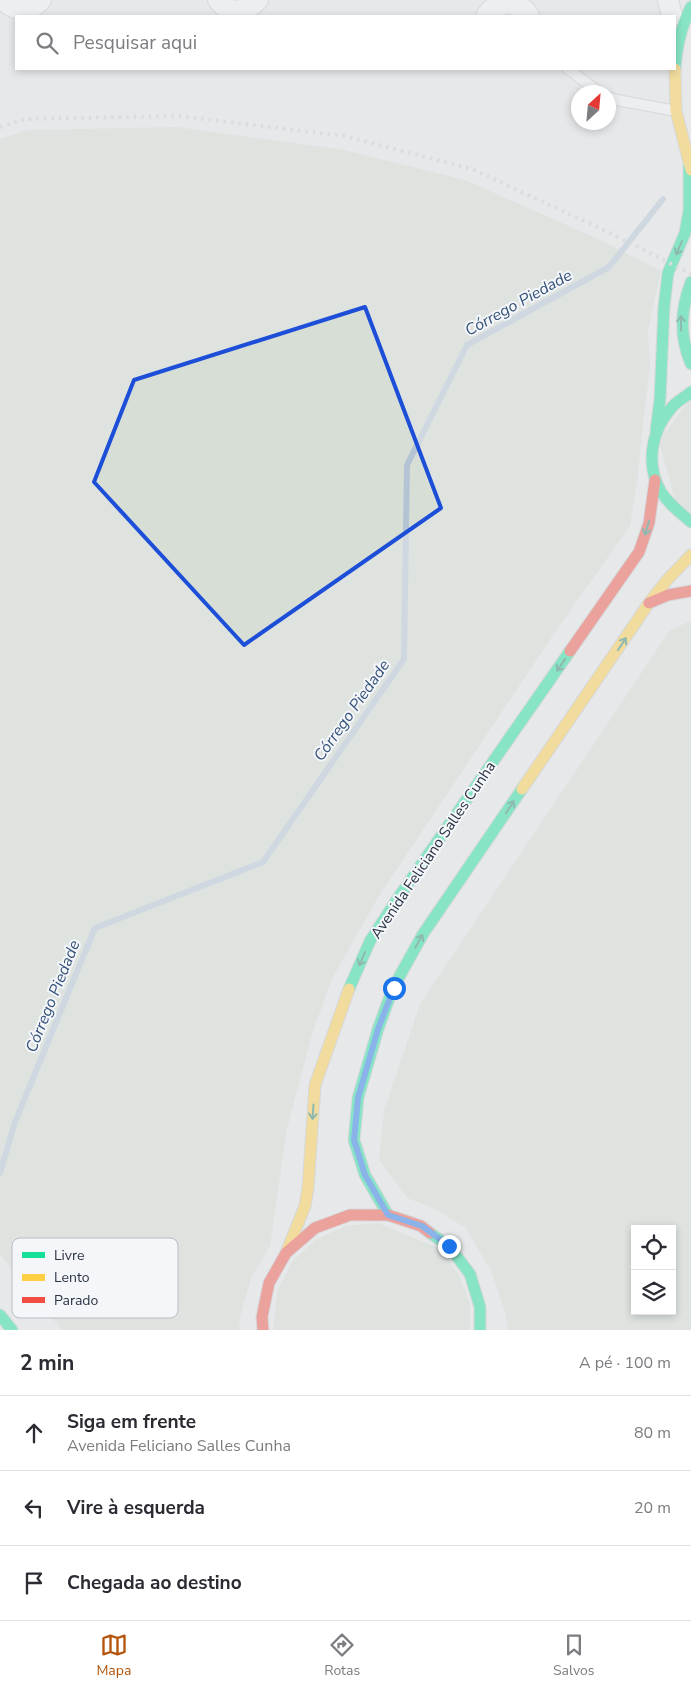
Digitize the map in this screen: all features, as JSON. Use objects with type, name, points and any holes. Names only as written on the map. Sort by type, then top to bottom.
[{"type":"main road","points":[[676,34],[691,7]]},
{"type":"main road","points":[[675,70],[676,111],[690,168],[689,210],[685,234],[668,272],[660,399],[652,446],[652,463],[655,480],[664,498],[677,513],[691,522]]},
{"type":"main road","points":[[691,282],[683,302],[680,322],[682,340],[691,364]]},
{"type":"main road","points":[[656,430],[665,413],[678,400],[691,392]]},
{"type":"main road","name":"Avenida Feliciano Salles Cunha","points":[[286,1253],[305,1206],[308,1188],[315,1085],[350,985],[370,941],[639,552],[649,523],[655,480]]},
{"type":"main road","points":[[388,1215],[365,1175],[354,1140],[358,1098],[378,1029],[394,988],[423,934],[649,603],[691,556]]},
{"type":"main road","points":[[649,603],[668,595],[691,591]]},
{"type":"main road","points":[[263,1330],[262,1317],[268,1283],[286,1253],[315,1228],[350,1215],[388,1215],[422,1226],[449,1246],[470,1274],[480,1307],[480,1330]]},
{"type":"main road","points":[[0,1315],[12,1330]]},
{"type":"street","points":[[3,0],[15,9],[23,10],[31,8],[40,0]]},
{"type":"street","points":[[218,0],[229,10],[237,11],[245,10],[258,0]]},
{"type":"street","points":[[668,0],[672,15]]},
{"type":"street","points":[[487,15],[492,7],[507,1],[522,6],[528,15]]},
{"type":"lane","points":[[569,70],[590,85]]},
{"type":"lane","points":[[616,100],[676,111]]},
{"type":"highlighted area","points":[[365,307],[441,508],[244,645],[94,482],[134,380]]},
{"type":"shaded area","points":[[177,127],[344,150],[465,180],[605,242],[661,271],[648,330],[650,368],[638,476],[630,526],[560,625],[380,894],[332,979],[312,1034],[287,1129],[270,1246],[251,1278],[240,1317],[239,1330],[62,1330],[52,1318],[178,1318],[178,1238],[12,1238],[12,1269],[0,1254],[0,139],[28,130]]},
{"type":"shaded area","points":[[691,398],[691,514],[675,500],[659,441]]},
{"type":"shaded area","points":[[691,621],[691,1330],[508,1330],[505,1312],[492,1273],[466,1228],[431,1207],[407,1198],[379,1160],[384,1111],[420,1004],[670,630]]},
{"type":"shaded area","points":[[378,1223],[438,1248],[458,1273],[470,1304],[470,1330],[273,1330],[277,1292],[292,1262],[315,1240],[345,1226]]},
{"type":"waterway","name":"Córrego Piedade","points":[[0,1173],[15,1122],[95,928],[263,862],[404,659],[407,465],[467,345],[609,267],[663,199]]},
{"type":"railway","points":[[0,127],[25,119],[178,116],[344,136],[472,169],[610,233],[691,274]]},
{"type":"traffic: fast","points":[[676,59],[680,36],[691,7]]},
{"type":"traffic: fast","points":[[656,430],[660,399],[664,307],[668,273],[685,233],[689,210],[689,166]]},
{"type":"traffic: fast","points":[[691,282],[687,292],[682,323],[684,343],[691,364]]},
{"type":"traffic: fast","points":[[691,392],[675,404],[666,415],[655,436],[652,459],[653,470],[661,492],[691,522]]},
{"type":"traffic: fast","points":[[349,989],[370,941],[396,901],[570,651]]},
{"type":"traffic: fast","points":[[388,1215],[365,1175],[354,1140],[358,1098],[378,1029],[393,988],[423,934],[522,789]]},
{"type":"traffic: fast","points":[[430,1233],[449,1246],[470,1274],[480,1307],[480,1330]]},
{"type":"traffic: fast","points":[[0,1315],[12,1330]]},
{"type":"traffic: slow","points":[[675,70],[676,111],[691,170]]},
{"type":"traffic: slow","points":[[522,789],[649,603],[667,580],[691,555]]},
{"type":"traffic: slow","points":[[286,1253],[305,1206],[308,1188],[315,1085],[349,989]]},
{"type":"traffic: jam","points":[[570,651],[639,552],[649,523],[655,480]]},
{"type":"traffic: jam","points":[[649,603],[668,595],[691,591]]},
{"type":"traffic: jam","points":[[263,1330],[262,1317],[269,1283],[286,1253],[315,1228],[350,1215],[388,1215],[421,1226],[430,1233]]},
{"type":"route","points":[[394,988],[378,1029],[358,1098],[354,1140],[365,1175],[388,1215],[422,1226],[449,1246]]}]
